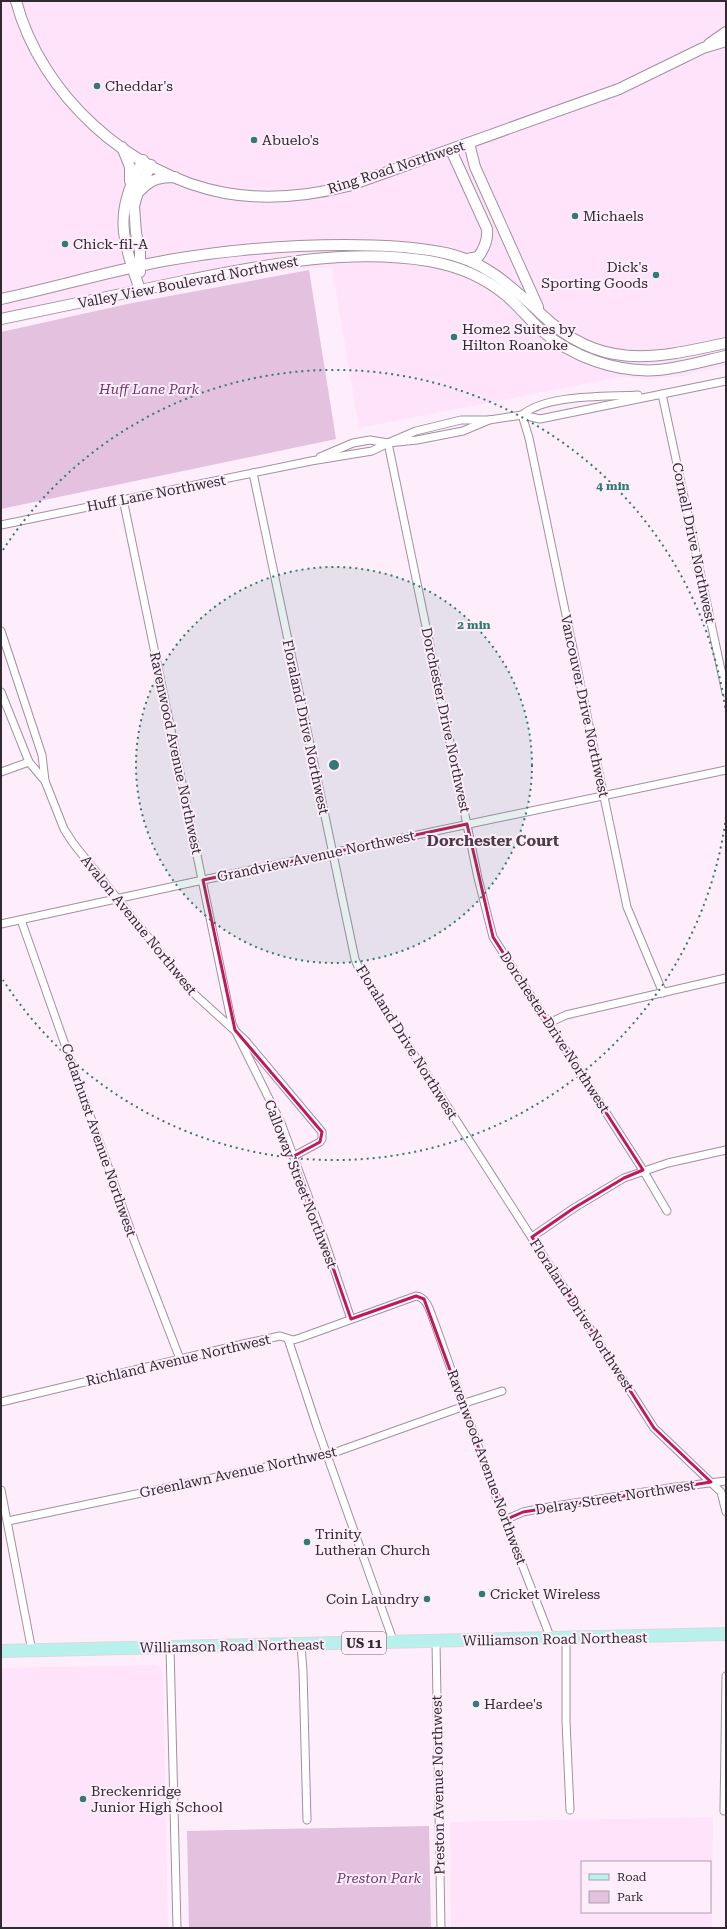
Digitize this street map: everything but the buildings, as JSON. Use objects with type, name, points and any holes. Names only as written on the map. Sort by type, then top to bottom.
[{"type":"main road","name":"Ring Road Northwest","points":[[16,1],[26,30],[38,54],[61,90],[86,117],[122,147],[147,163],[176,177],[209,189],[236,194],[304,195],[348,186],[618,89],[703,48],[726,41]]},
{"type":"main road","points":[[703,48],[726,32]]},
{"type":"main road","points":[[703,48],[726,46]]},
{"type":"main road","points":[[469,143],[475,167],[541,314]]},
{"type":"main road","points":[[122,147],[130,167],[130,187]]},
{"type":"main road","points":[[451,150],[487,229],[487,241],[482,251],[478,257],[467,259]]},
{"type":"main road","points":[[140,290],[136,267],[125,246],[123,234],[125,202],[130,187],[147,163]]},
{"type":"main road","points":[[136,267],[140,251],[134,218],[136,201],[147,163]]},
{"type":"main road","points":[[136,201],[148,182],[164,177],[176,177]]},
{"type":"main road","points":[[277,263],[282,256],[356,245]]},
{"type":"main road","name":"Valley View Boulevard Northwest","points":[[1,299],[136,267],[214,253],[287,247],[356,245],[409,248],[440,252],[467,259],[502,278],[519,292],[541,314],[570,337],[586,345],[619,355],[656,357],[726,343]]},
{"type":"main road","name":"Valley View Boulevard Northwest","points":[[1,319],[277,263],[334,257],[401,258],[429,261],[461,269],[478,277],[508,297],[542,330],[556,341],[583,356],[606,364],[640,370],[657,370],[674,368],[726,356]]},
{"type":"main road","name":"Williamson Road Northeast","points":[[1,1651],[566,1639],[726,1634]]},
{"type":"street","name":"Huff Lane Northwest","points":[[1,525],[123,499],[372,450],[416,431],[461,420],[489,420],[522,415],[540,419],[726,381]]},
{"type":"street","name":"Huff Lane Northwest","points":[[522,415],[538,405],[564,399],[662,394]]},
{"type":"street","name":"Cornell Drive Northwest","points":[[662,394],[726,693]]},
{"type":"street","name":"Vancouver Drive Northwest","points":[[522,415],[530,438],[628,907],[662,993]]},
{"type":"street","name":"Huff Lane Northwest","points":[[311,461],[353,443],[370,440],[388,443],[417,440],[463,431],[489,420]]},
{"type":"street","name":"Dorchester Drive Northwest","points":[[388,443],[478,878],[491,933],[643,1170],[667,1211]]},
{"type":"street","name":"Floraland Drive Northwest","points":[[253,473],[332,854],[355,959],[359,969],[654,1428],[721,1492],[726,1512]]},
{"type":"street","name":"Ravenwood Avenue Northwest","points":[[123,499],[235,1030]]},
{"type":"street","name":"Avalon Avenue Northwest","points":[[1,631],[42,755],[45,781],[64,829],[73,843],[191,991],[235,1030],[275,1074],[322,1132],[322,1139],[320,1142],[294,1156]]},
{"type":"street","name":"Avalon Avenue Northwest","points":[[1,692],[29,762],[45,781]]},
{"type":"street","points":[[1,772],[29,762]]},
{"type":"street","name":"Grandview Avenue Northwest","points":[[1,924],[726,770]]},
{"type":"street","name":"Cedarhurst Avenue Northwest","points":[[21,920],[134,1240],[180,1359]]},
{"type":"street","points":[[549,1023],[566,1015],[726,978]]},
{"type":"street","name":"Calloway Street Northwest","points":[[235,1030],[269,1097],[294,1156],[351,1319]]},
{"type":"street","points":[[532,1238],[574,1208],[624,1178],[643,1170],[726,1150]]},
{"type":"street","name":"Richland Avenue Northwest","points":[[1,1402],[280,1336],[300,1338],[416,1296],[420,1296]]},
{"type":"street","name":"Ravenwood Avenue Northwest","points":[[420,1296],[425,1301],[435,1324],[505,1520],[551,1639]]},
{"type":"street","points":[[288,1338],[327,1454],[394,1643]]},
{"type":"street","name":"Greenlawn Avenue Northwest","points":[[8,1522],[327,1454],[371,1440],[463,1405],[472,1400],[502,1392]]},
{"type":"street","name":"Delray Street Northwest","points":[[505,1520],[523,1512],[543,1508],[726,1480]]},
{"type":"street","points":[[1,1490],[32,1650]]},
{"type":"street","points":[[566,1639],[566,1721],[570,1810]]},
{"type":"street","name":"Preston Avenue Northwest","points":[[436,1642],[441,1928]]},
{"type":"street","points":[[301,1645],[303,1663],[307,1820]]},
{"type":"street","points":[[170,1647],[177,1928]]},
{"type":"street","points":[[724,1811],[726,1676]]},
{"type":"highlighted area","points":[[467,824],[493,937],[643,1170],[624,1178],[574,1208],[532,1237],[654,1428],[711,1482],[523,1512],[505,1520],[424,1299],[416,1296],[351,1319],[294,1156],[320,1142],[322,1132],[235,1030],[203,880]]},
{"type":"shaded area","points":[[1,1],[726,1],[726,366],[682,376],[650,379],[620,377],[359,428],[332,267],[261,272],[1,326]]},
{"type":"shaded area","name":"Breckenridge Junior High School","points":[[156,1665],[161,1667],[163,1671],[168,1928],[1,1928],[1,1668]]},
{"type":"shaded area","points":[[713,1817],[712,1928],[451,1928],[450,1822]]},
{"type":"green space","name":"Huff Lane Park","points":[[309,270],[336,439],[1,509],[1,332],[132,303]]},
{"type":"green space","name":"Preston Park","points":[[429,1826],[431,1928],[189,1928],[187,1831]]},
{"type":"place","name":"Cheddar's","points":[[97,86]]},
{"type":"place","name":"Abuelo's","points":[[254,140]]},
{"type":"place","name":"Michaels","points":[[575,216]]},
{"type":"place","name":"Chick-fil-A","points":[[65,244]]},
{"type":"place","name":"Dick's Sporting Goods","points":[[656,275]]},
{"type":"place","name":"Home2 Suites by Hilton Roanoke","points":[[454,337]]},
{"type":"place","name":"Trinity Lutheran Church","points":[[307,1542]]},
{"type":"place","name":"Cricket Wireless","points":[[482,1594]]},
{"type":"place","name":"Coin Laundry","points":[[427,1599]]},
{"type":"place","name":"Hardee's","points":[[476,1704]]},
{"type":"place","name":"Breckenridge Junior High School","points":[[83,1799]]},
{"type":"district","name":"Dorchester Court","points":[[493,841]]}]
